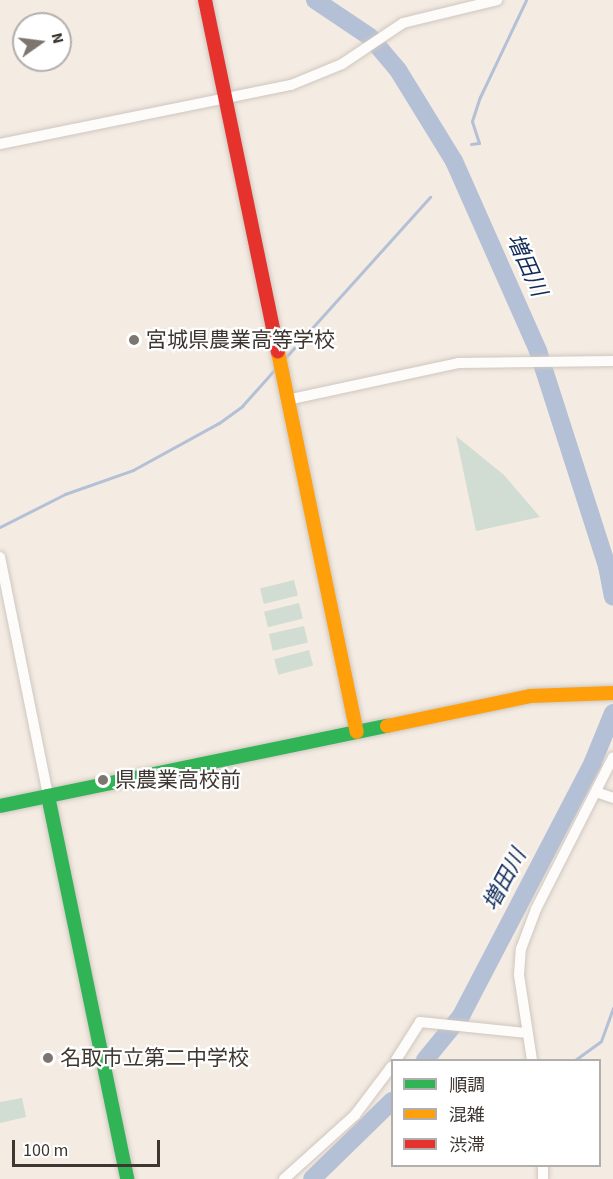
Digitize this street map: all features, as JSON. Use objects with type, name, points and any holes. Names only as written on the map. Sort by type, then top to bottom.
[{"type":"street","points":[[205,0],[286,400],[357,732]]},
{"type":"street","points":[[0,144],[320,75],[403,23],[497,0]]},
{"type":"street","points":[[286,400],[458,363],[613,361]]},
{"type":"street","points":[[0,557],[127,1179]]},
{"type":"street","points":[[0,806],[530,696],[598,691],[613,693]]},
{"type":"street","points":[[532,1059],[519,975],[521,949],[536,909],[613,757]]},
{"type":"street","points":[[596,792],[613,798]]},
{"type":"street","points":[[397,1059],[420,1022],[527,1033]]},
{"type":"street","points":[[284,1179],[355,1115],[391,1069]]},
{"type":"shaded area","points":[[456,436],[504,475],[540,517],[476,531]]},
{"type":"shaded area","points":[[294,580],[298,596],[264,604],[260,588]]},
{"type":"shaded area","points":[[299,603],[303,619],[268,627],[264,612]]},
{"type":"shaded area","points":[[304,626],[308,643],[273,651],[269,634]]},
{"type":"shaded area","points":[[309,650],[313,665],[278,675],[274,659]]},
{"type":"shaded area","points":[[22,1098],[26,1117],[0,1123],[0,1102]]},
{"type":"waterway","name":"増田川","points":[[315,0],[370,37],[398,70],[454,161],[538,351],[607,566],[613,596]]},
{"type":"waterway","points":[[471,144],[479,143],[472,121],[480,97],[526,0]]},
{"type":"waterway","points":[[285,358],[430,197]]},
{"type":"waterway","points":[[0,527],[65,494],[133,470],[219,423],[242,406],[276,368]]},
{"type":"waterway","name":"増田川","points":[[426,1059],[461,1016],[593,762],[613,713]]},
{"type":"waterway","points":[[576,1059],[601,1041],[613,1008]]},
{"type":"waterway","name":"増田川","points":[[312,1179],[391,1102]]},
{"type":"traffic: fast","points":[[0,806],[387,726]]},
{"type":"traffic: fast","points":[[48,796],[127,1179]]},
{"type":"traffic: slow","points":[[278,352],[357,732]]},
{"type":"traffic: slow","points":[[387,726],[530,696],[613,693]]},
{"type":"traffic: jam","points":[[205,0],[278,352]]},
{"type":"place","name":"宮城県農業高等学校","points":[[134,340]]},
{"type":"place","name":"県農業高校前","points":[[103,780]]},
{"type":"place","name":"名取市立第二中学校","points":[[48,1058]]}]
